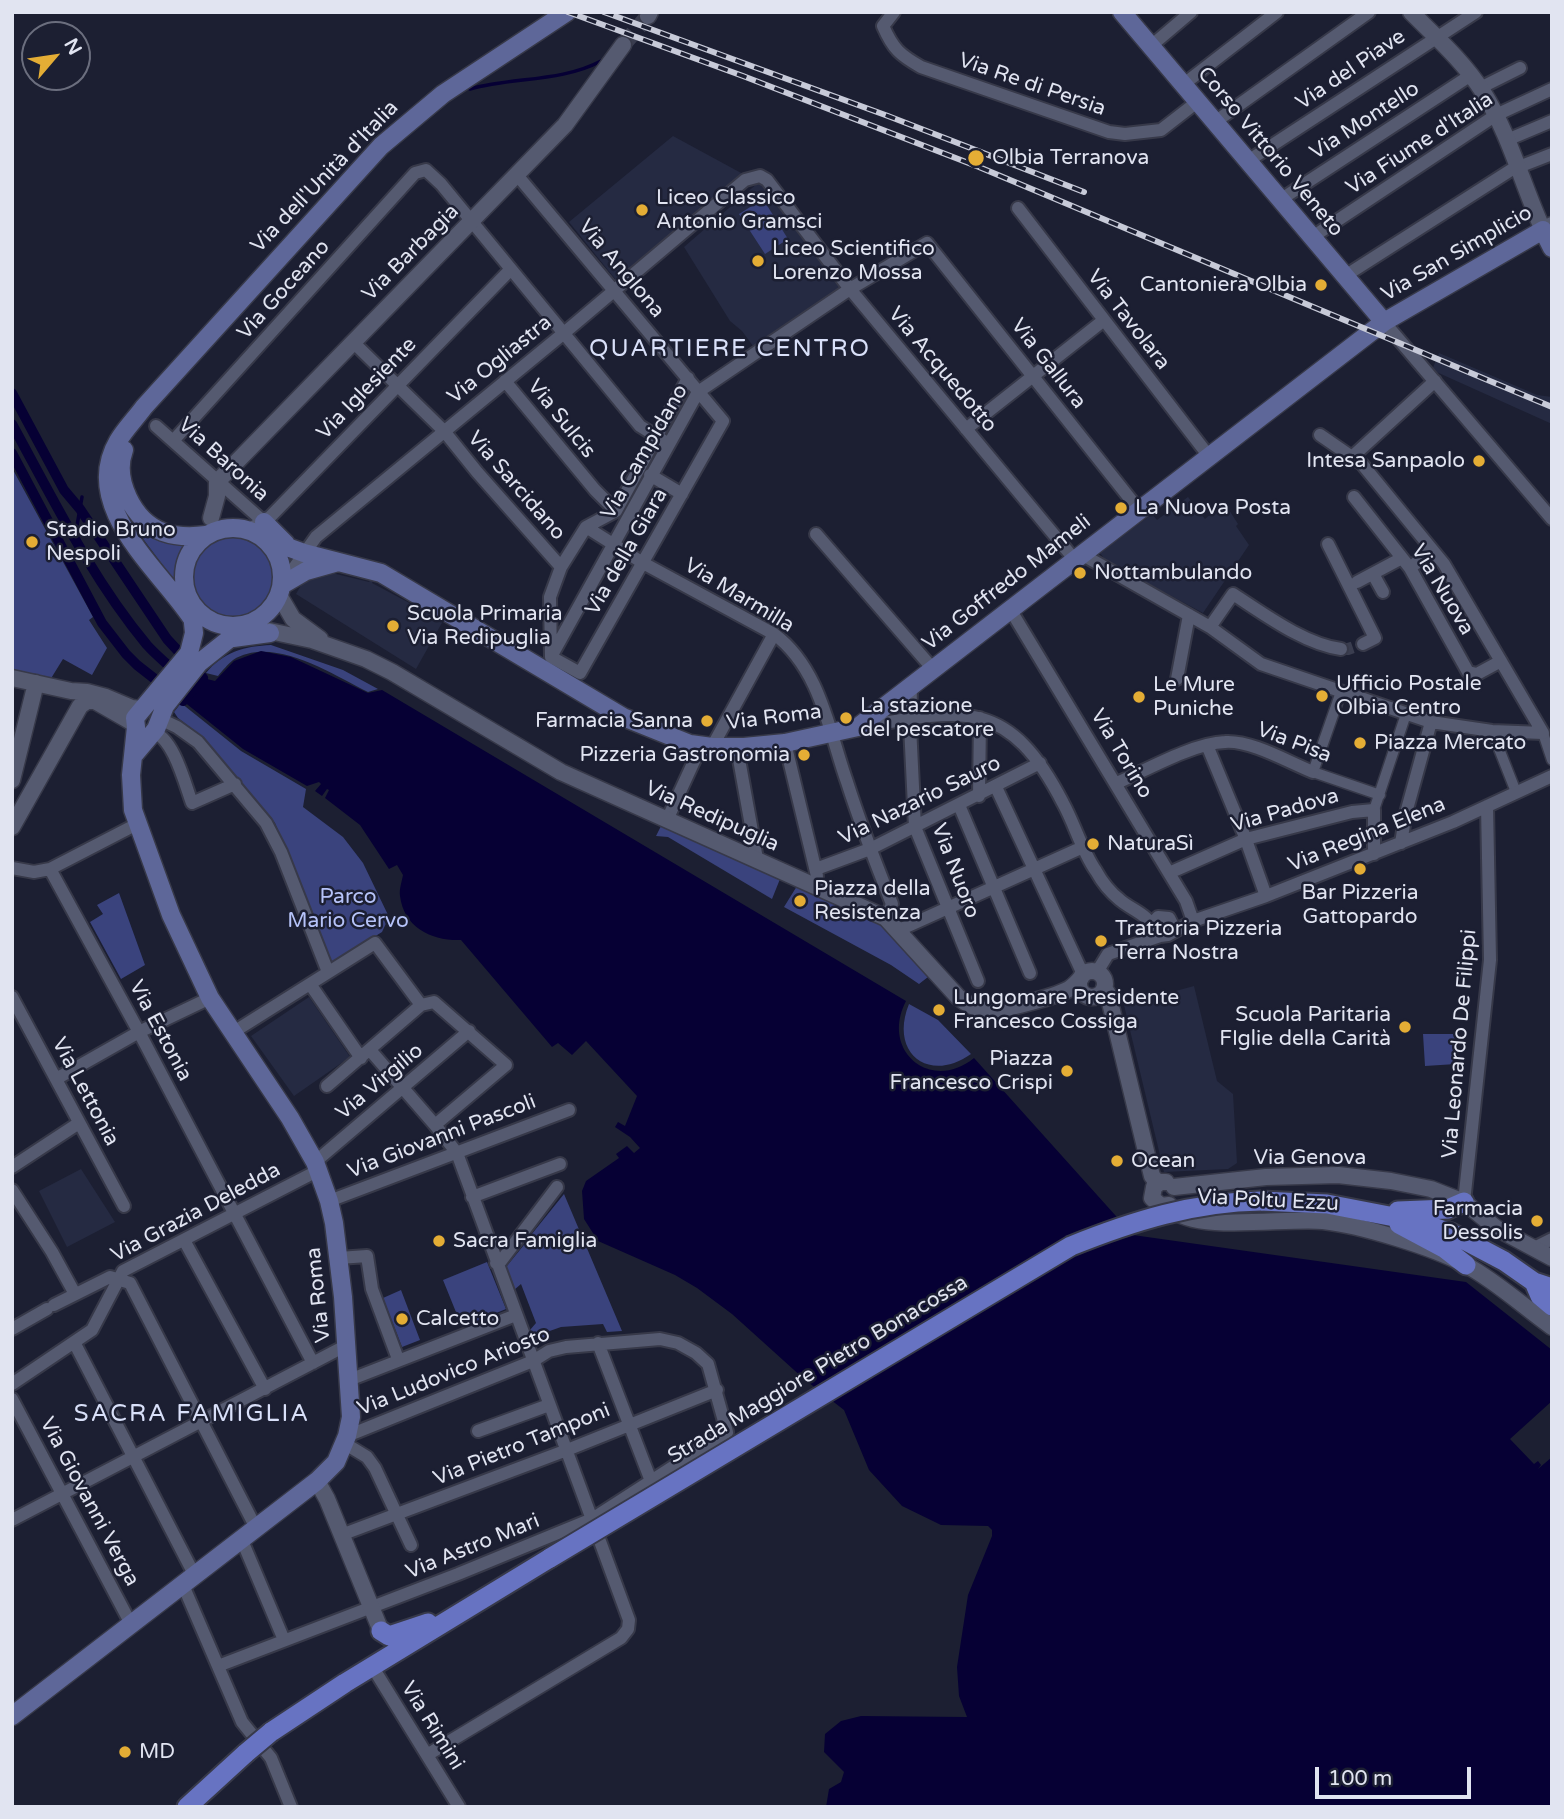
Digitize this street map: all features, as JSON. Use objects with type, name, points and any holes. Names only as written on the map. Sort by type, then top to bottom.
[{"type":"main road","name":"Via dell'Unità d'Italia","points":[[187,607],[117,518],[110,503],[107,474],[115,448],[144,407],[381,146],[443,94],[567,12]]},
{"type":"main road","name":"Corso Vittorio Veneto","points":[[1122,12],[1384,322]]},
{"type":"main road","points":[[1547,228],[1552,248]]},
{"type":"main road","name":"Via San Simplicio","points":[[1384,322],[1547,228]]},
{"type":"main road","name":"Via Goffredo Mameli","points":[[858,727],[1384,322]]},
{"type":"main road","name":"Via dell'Unità d'Italia","points":[[144,407],[121,457],[120,470],[125,493],[139,514],[160,531],[186,537],[209,527]]},
{"type":"main road","points":[[194,658],[194,633],[183,579],[189,554],[209,527],[259,530],[296,550]]},
{"type":"main road","points":[[259,530],[277,555],[285,591]]},
{"type":"main road","name":"Via Roma","points":[[296,550],[381,573],[547,664],[623,717],[676,738],[707,746],[737,748],[785,743],[858,727]]},
{"type":"main road","points":[[187,607],[216,624],[248,624],[267,613],[306,571],[342,561]]},
{"type":"main road","name":"Via Roma","points":[[12,1716],[317,1481],[336,1462],[346,1440],[351,1417],[338,1258],[329,1200],[317,1166],[290,1118],[210,998],[176,926],[137,824],[131,795],[132,758],[145,722],[194,658],[229,639],[248,624]]},
{"type":"main road","points":[[229,639],[270,633]]},
{"type":"main road","name":"Strada Maggiore Pietro Bonacossa","points":[[187,1807],[271,1732],[373,1666],[1071,1246],[1112,1229],[1192,1207],[1240,1201],[1316,1203],[1387,1214],[1451,1233],[1504,1261],[1543,1284],[1540,1296],[1552,1306]]},
{"type":"main road","points":[[1387,1214],[1402,1210],[1448,1209],[1464,1202]]},
{"type":"main road","points":[[1387,1214],[1404,1228],[1444,1248],[1466,1265]]},
{"type":"main road","points":[[381,1631],[388,1636],[460,1613]]},
{"type":"street","name":"Via Re di Persia","points":[[894,12],[883,26],[901,56],[921,67],[1109,132],[1125,134],[1161,131],[1198,102]]},
{"type":"street","points":[[1151,46],[1191,12]]},
{"type":"street","points":[[1184,84],[1277,12]]},
{"type":"street","points":[[1215,122],[1369,12]]},
{"type":"street","points":[[1411,12],[1476,82],[1496,115],[1518,166],[1525,191],[1547,228]]},
{"type":"street","name":"Via del Piave","points":[[1248,161],[1476,12]]},
{"type":"street","name":"Via Barbagia","points":[[218,482],[565,125],[623,45]]},
{"type":"street","name":"Via Montello","points":[[1280,200],[1476,82],[1520,68]]},
{"type":"street","name":"Via Fiume d'Italia","points":[[1311,237],[1496,115],[1552,89]]},
{"type":"street","points":[[1507,140],[1552,121]]},
{"type":"street","points":[[1345,276],[1518,166],[1552,153]]},
{"type":"street","name":"Via Goceano","points":[[173,440],[415,173],[426,170],[431,173],[471,222]]},
{"type":"street","name":"Via Anglona","points":[[517,175],[723,421]]},
{"type":"street","name":"Via Acquedotto","points":[[752,177],[760,176],[767,180],[850,289],[966,429],[1079,557],[1210,627],[1261,664],[1431,722],[1492,731],[1547,730]]},
{"type":"street","name":"Via Ogliastra","points":[[285,591],[296,550],[316,537],[745,180],[752,177]]},
{"type":"street","name":"Via Tavolara","points":[[1018,208],[1208,455]]},
{"type":"street","points":[[471,222],[640,426],[663,440]]},
{"type":"street","name":"Via Campidano","points":[[547,664],[550,597],[561,567],[586,527],[616,511],[698,391],[850,289],[927,243]]},
{"type":"street","name":"Via Gallura","points":[[927,243],[1139,510]]},
{"type":"street","name":"Via Iglesiente","points":[[259,530],[511,270]]},
{"type":"street","points":[[966,429],[1104,320]]},
{"type":"street","points":[[1384,322],[1552,519]]},
{"type":"street","name":"Via Sarcidano","points":[[353,342],[444,430],[477,472],[561,567]]},
{"type":"street","name":"Via Campidano","points":[[547,664],[650,475],[688,379]]},
{"type":"street","name":"Via Sulcis","points":[[505,381],[595,490],[616,511]]},
{"type":"street","points":[[1352,457],[1435,381]]},
{"type":"street","name":"Via della Giara","points":[[547,664],[580,673],[723,421]]},
{"type":"street","name":"Via Baronia","points":[[156,426],[218,482],[259,530]]},
{"type":"street","points":[[1321,435],[1362,464],[1444,564],[1501,661],[1547,730],[1552,760]]},
{"type":"street","points":[[650,475],[682,494]]},
{"type":"street","points":[[209,527],[218,482]]},
{"type":"street","name":"Via Nuova","points":[[1354,498],[1406,563],[1468,672],[1477,674],[1501,661]]},
{"type":"street","name":"Via Marmilla","points":[[586,527],[643,563],[788,644],[821,698],[870,849],[892,904],[886,918]]},
{"type":"street","points":[[816,534],[933,669]]},
{"type":"street","points":[[1328,544],[1354,584],[1375,638],[1363,644]]},
{"type":"street","points":[[1354,584],[1432,550]]},
{"type":"street","points":[[1373,574],[1383,592]]},
{"type":"street","name":"Via Redipuglia","points":[[285,591],[293,619],[334,648]]},
{"type":"street","points":[[1210,627],[1233,594],[1282,625],[1329,647],[1341,649]]},
{"type":"street","name":"Via Torino","points":[[1010,609],[1170,873],[1186,901],[1193,921]]},
{"type":"street","points":[[1177,679],[1189,615]]},
{"type":"street","name":"Via Redipuglia","points":[[248,624],[270,633],[312,640],[392,672],[561,772],[886,918],[958,997],[979,1009],[998,1010],[1090,984]]},
{"type":"street","points":[[667,820],[707,746],[774,634]]},
{"type":"street","points":[[12,678],[87,692],[132,708],[164,738],[192,803],[235,785]]},
{"type":"street","points":[[12,780],[36,683]]},
{"type":"street","name":"Via Nuoro","points":[[911,687],[909,718],[915,827],[978,981]]},
{"type":"street","points":[[71,691],[80,706]]},
{"type":"street","points":[[1313,772],[1341,692]]},
{"type":"street","points":[[13,823],[80,706],[87,701],[95,701],[145,722],[177,727],[198,742],[266,823],[276,841],[328,972]]},
{"type":"street","name":"Via Roma","points":[[858,727],[936,714],[980,718],[1023,742],[1040,763],[1063,803],[1094,870],[1121,901],[1141,912],[1156,933]]},
{"type":"street","points":[[1374,854],[1374,810],[1406,714]]},
{"type":"street","points":[[979,796],[980,718]]},
{"type":"street","points":[[1401,843],[1406,813],[1431,722]]},
{"type":"street","points":[[1492,731],[1516,792]]},
{"type":"street","name":"Via Pisa","points":[[1117,783],[1207,745],[1225,741],[1243,744],[1380,795]]},
{"type":"street","points":[[785,743],[818,887]]},
{"type":"street","points":[[1207,745],[1246,839],[1266,896]]},
{"type":"street","points":[[737,748],[757,859]]},
{"type":"street","name":"Via Nazario Sauro","points":[[816,869],[870,849],[1040,763]]},
{"type":"street","name":"Via Regina Elena","points":[[1156,933],[1266,896],[1374,854],[1552,776]]},
{"type":"street","points":[[996,787],[1081,970],[1090,984],[1108,995],[1152,1176],[1166,1185]]},
{"type":"street","points":[[959,805],[1030,973]]},
{"type":"street","name":"Via Leonardo De Filippi","points":[[1464,1202],[1490,960],[1487,806]]},
{"type":"street","name":"Via Padova","points":[[1170,873],[1246,839],[1352,812],[1374,810]]},
{"type":"street","points":[[12,868],[34,872],[50,869],[137,824]]},
{"type":"street","points":[[899,930],[1083,847]]},
{"type":"street","name":"Via Estonia","points":[[50,869],[313,1363]]},
{"type":"street","name":"Via Regina Elena","points":[[1090,984],[1108,954],[1173,926],[1169,918],[1193,921]]},
{"type":"street","points":[[232,1033],[375,943],[421,1005]]},
{"type":"street","points":[[310,984],[366,1054],[403,1088],[457,1153],[629,1617],[626,1634],[427,1755]]},
{"type":"street","name":"Via Lettonia","points":[[12,997],[124,1206]]},
{"type":"street","points":[[57,1079],[139,1032],[210,998]]},
{"type":"street","points":[[327,1086],[421,1005],[434,1002],[506,1065],[435,1125]]},
{"type":"street","name":"Via Virgilio","points":[[317,1166],[469,1031]]},
{"type":"street","name":"Via Giovanni Pascoli","points":[[329,1200],[569,1110]]},
{"type":"street","points":[[12,1167],[79,1123]]},
{"type":"street","points":[[472,1197],[560,1164]]},
{"type":"street","name":"Via Grazia Deledda","points":[[12,1329],[75,1294],[110,1278],[118,1280],[123,1271],[317,1166]]},
{"type":"street","name":"Via Genova","points":[[1166,1185],[1338,1175],[1391,1181],[1431,1189],[1464,1202],[1496,1227],[1552,1258]]},
{"type":"street","name":"Via Poltu Ezzu","points":[[1166,1185],[1176,1195],[1169,1205],[1178,1214],[1197,1221],[1327,1221],[1370,1231],[1441,1254],[1466,1265],[1552,1327]]},
{"type":"street","points":[[496,1263],[501,1261],[557,1187]]},
{"type":"street","points":[[12,1190],[75,1294]]},
{"type":"street","points":[[1534,1248],[1552,1239]]},
{"type":"street","points":[[184,1240],[264,1389]]},
{"type":"street","points":[[338,1258],[368,1255],[372,1289],[398,1359]]},
{"type":"street","points":[[12,1384],[92,1330],[118,1280],[130,1283],[256,1528]]},
{"type":"street","points":[[349,1380],[516,1315]]},
{"type":"street","name":"Via Ludovico Ariosto","points":[[346,1440],[533,1361],[549,1351],[598,1343],[660,1339],[678,1343],[696,1353],[708,1364],[727,1433]]},
{"type":"street","points":[[74,1342],[132,1457],[189,1581],[218,1666],[242,1722],[275,1765],[291,1807]]},
{"type":"street","points":[[598,1343],[651,1481]]},
{"type":"street","points":[[12,1520],[347,1345]]},
{"type":"street","name":"Via Pietro Tamponi","points":[[341,1535],[717,1390]]},
{"type":"street","name":"Via Giovanni Verga","points":[[12,1399],[131,1624]]},
{"type":"street","points":[[478,1431],[549,1405]]},
{"type":"street","name":"Via Astro Mari","points":[[218,1666],[592,1519],[727,1433]]},
{"type":"street","points":[[346,1440],[367,1457],[375,1468],[411,1545]]},
{"type":"street","points":[[317,1481],[327,1499],[381,1631]]},
{"type":"street","points":[[241,1538],[284,1640]]},
{"type":"street","name":"Via Rimini","points":[[373,1666],[459,1807]]},
{"type":"shaded area","name":"Liceo Classico Antonio Gramsci","points":[[673,136],[743,174],[616,280],[569,222]]},
{"type":"shaded area","name":"Liceo Scientifico Lorenzo Mossa","points":[[759,182],[842,288],[753,346],[730,321],[684,247]]},
{"type":"shaded area","points":[[1439,353],[1537,395],[1552,397],[1552,424],[1432,370]]},
{"type":"shaded area","points":[[1188,497],[1205,519],[1224,502],[1249,545],[1203,613],[1106,561],[1100,553],[1152,514],[1157,520]]},
{"type":"shaded area","name":"Scuola Primaria Via Redipuglia","points":[[332,573],[369,582],[372,576],[372,583],[443,621],[416,669],[296,594],[305,578]]},
{"type":"shaded area","points":[[261,651],[291,657],[368,693],[382,690],[906,1001],[900,1019],[900,1036],[905,1050],[914,1061],[927,1069],[942,1071],[958,1068],[974,1058],[1133,1235],[1466,1282],[1552,1350],[1552,1401],[1510,1439],[1534,1464],[1538,1461],[1541,1465],[1538,1469],[1552,1457],[1552,1807],[826,1807],[829,1789],[841,1782],[844,1772],[824,1752],[825,1734],[841,1721],[861,1716],[967,1717],[959,1696],[957,1667],[968,1595],[992,1530],[988,1526],[941,1525],[902,1506],[869,1470],[844,1410],[804,1379],[732,1314],[697,1288],[675,1275],[598,1241],[584,1219],[582,1191],[586,1181],[619,1158],[616,1154],[627,1146],[634,1153],[640,1148],[615,1127],[618,1122],[625,1126],[637,1096],[586,1041],[572,1055],[558,1043],[552,1047],[461,940],[430,935],[413,924],[403,907],[400,893],[403,875],[397,865],[389,869],[360,825],[325,798],[329,790],[322,796],[315,791],[321,784],[319,782],[307,786],[243,749],[183,701],[203,678],[215,681],[234,661]]},
{"type":"shaded area","points":[[1194,986],[1217,1081],[1233,1094],[1237,1163],[1228,1169],[1164,1172],[1124,1005]]},
{"type":"shaded area","points":[[309,997],[350,1057],[294,1096],[251,1036]]},
{"type":"shaded area","points":[[81,1169],[115,1222],[67,1247],[39,1191]]},
{"type":"green space","points":[[763,199],[788,239],[765,254],[739,214]]},
{"type":"green space","name":"Stadio Bruno Nespoli","points":[[12,468],[93,617],[89,620],[107,648],[92,675],[63,659],[50,680],[12,669]]},
{"type":"green space","points":[[127,509],[194,541],[180,568],[179,587],[123,511]]},
{"type":"green space","points":[[225,535],[241,535],[257,542],[268,553],[275,569],[272,593],[263,607],[241,619],[225,619],[209,612],[198,601],[191,585],[191,569],[198,553],[209,542]]},
{"type":"green space","points":[[271,645],[343,670],[378,689],[368,692],[320,667],[284,654],[266,652],[249,653],[233,660],[218,676],[206,673],[227,655],[252,647]]},
{"type":"green space","name":"Parco Mario Cervo","points":[[181,703],[241,751],[306,789],[303,807],[343,837],[363,863],[389,917],[382,932],[332,963],[275,823],[196,732],[178,718],[174,712]]},
{"type":"green space","points":[[661,826],[780,879],[772,899],[668,837],[656,836]]},
{"type":"green space","points":[[797,886],[877,923],[890,932],[928,977],[919,984],[891,965],[784,907]]},
{"type":"green space","points":[[119,893],[145,965],[121,979],[90,922],[103,914],[97,905]]},
{"type":"green space","points":[[909,1004],[938,1020],[971,1054],[941,1066],[917,1059],[904,1037],[904,1021]]},
{"type":"green space","points":[[1423,1034],[1458,1034],[1456,1064],[1425,1066]]},
{"type":"green space","points":[[564,1194],[622,1331],[607,1332],[603,1324],[561,1327],[544,1333],[550,1340],[535,1345],[530,1330],[536,1323],[521,1284],[514,1290],[506,1267],[528,1240],[530,1241],[531,1235]]},
{"type":"green space","points":[[487,1262],[506,1309],[462,1327],[443,1280]]},
{"type":"green space","name":"Calcetto","points":[[401,1290],[420,1340],[402,1347],[383,1298]]},
{"type":"waterway","points":[[470,89],[570,73],[601,61]]},
{"type":"waterway","points":[[12,393],[64,490],[80,509],[167,639],[203,678],[183,701],[137,665],[102,623],[12,453]]},
{"type":"waterway","points":[[12,424],[74,538],[108,593],[147,645],[178,674]]},
{"type":"waterway","points":[[75,537],[82,497]]},
{"type":"tunnel","points":[[623,45],[648,16]]},
{"type":"tunnel","points":[[1341,649],[1363,644]]},
{"type":"railway","points":[[568,12],[979,167],[1552,407]]},
{"type":"railway","points":[[604,12],[888,116],[1084,192]]},
{"type":"place","name":"Olbia Terranova","points":[[976,158]]},
{"type":"place","name":"Liceo Classico Antonio Gramsci","points":[[642,210]]},
{"type":"place","name":"Liceo Scientifico Lorenzo Mossa","points":[[758,261]]},
{"type":"place","name":"Cantoniera Olbia","points":[[1321,285]]},
{"type":"place","name":"Intesa Sanpaolo","points":[[1479,461]]},
{"type":"place","name":"La Nuova Posta","points":[[1121,508]]},
{"type":"place","name":"Stadio Bruno Nespoli","points":[[32,542]]},
{"type":"place","name":"Nottambulando","points":[[1080,573]]},
{"type":"place","name":"Scuola Primaria Via Redipuglia","points":[[393,626]]},
{"type":"place","name":"Ufficio Postale Olbia Centro","points":[[1322,696]]},
{"type":"place","name":"Le Mure Puniche","points":[[1139,697]]},
{"type":"place","name":"La stazione del pescatore","points":[[846,718]]},
{"type":"place","name":"Farmacia Sanna","points":[[707,721]]},
{"type":"place","name":"Piazza Mercato","points":[[1360,743]]},
{"type":"place","name":"Pizzeria Gastronomia","points":[[804,755]]},
{"type":"place","name":"NaturaSì","points":[[1093,844]]},
{"type":"place","name":"Bar Pizzeria Gattopardo","points":[[1360,869]]},
{"type":"place","name":"Piazza della Resistenza","points":[[800,901]]},
{"type":"place","name":"Trattoria Pizzeria Terra Nostra","points":[[1101,941]]},
{"type":"place","name":"Lungomare Presidente Francesco Cossiga","points":[[939,1010]]},
{"type":"place","name":"Scuola Paritaria FIglie della Carità","points":[[1405,1027]]},
{"type":"place","name":"Piazza Francesco Crispi","points":[[1067,1071]]},
{"type":"place","name":"Ocean","points":[[1117,1161]]},
{"type":"place","name":"Farmacia Dessolis","points":[[1537,1221]]},
{"type":"place","name":"Sacra Famiglia","points":[[439,1241]]},
{"type":"place","name":"Calcetto","points":[[402,1319]]},
{"type":"place","name":"MD","points":[[125,1752]]},
{"type":"district","name":"QUARTIERE CENTRO","points":[[730,350]]},
{"type":"district","name":"SACRA FAMIGLIA","points":[[192,1415]]}]
